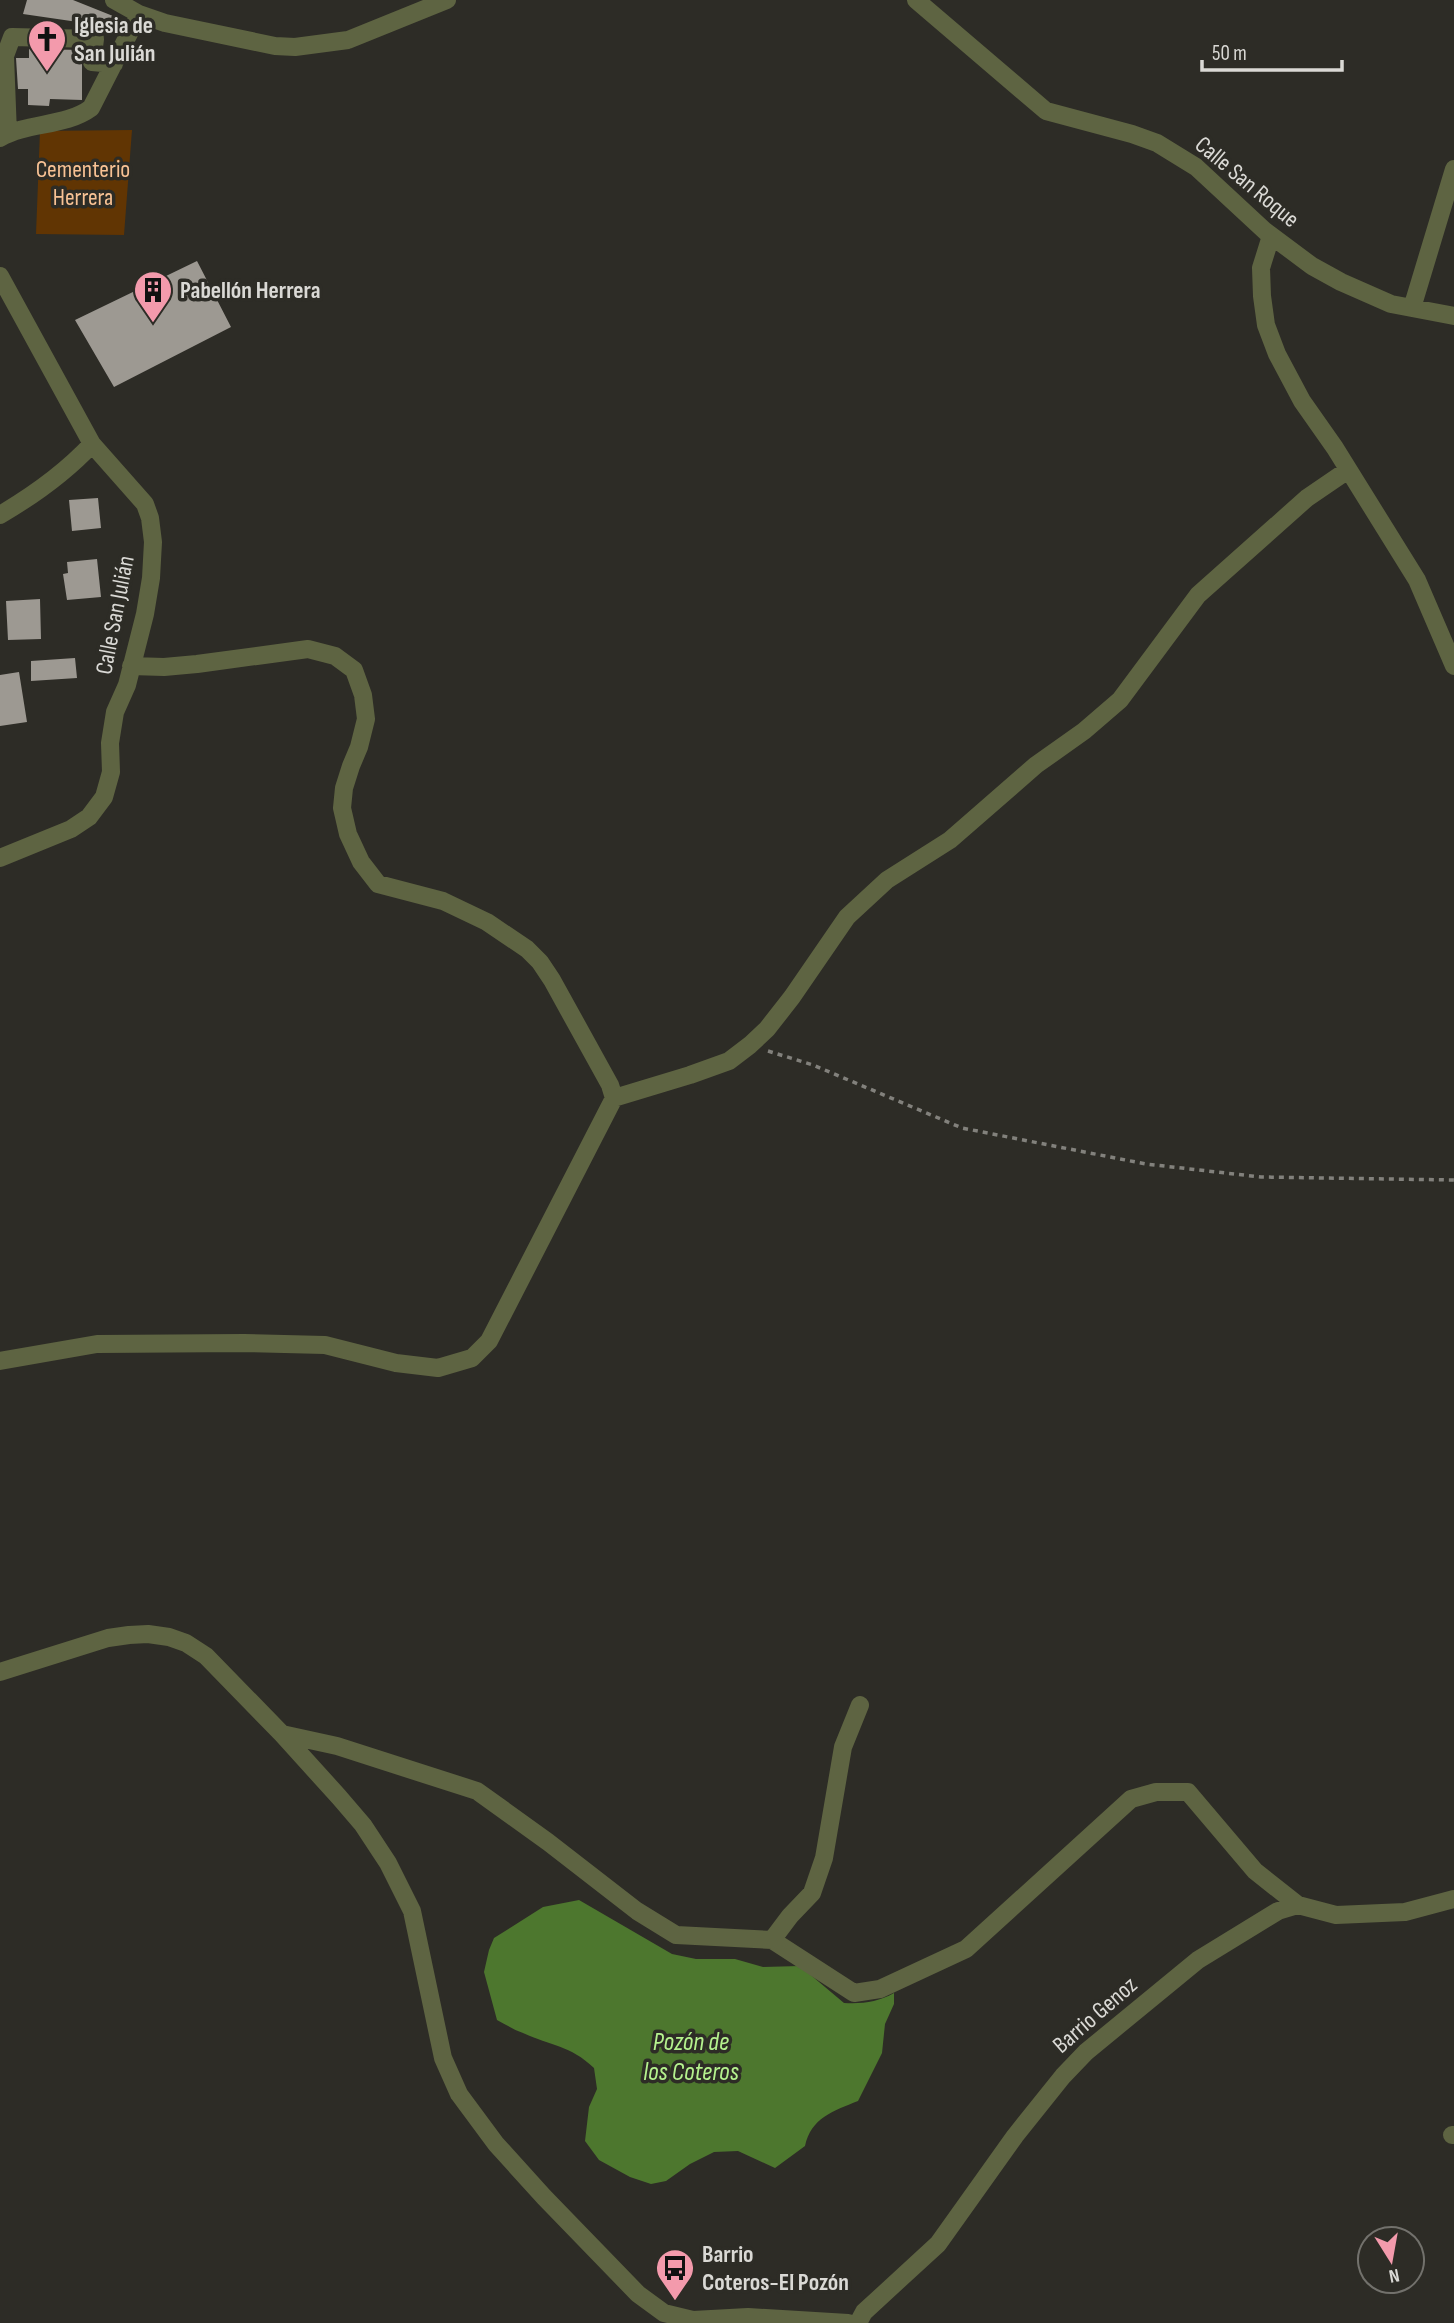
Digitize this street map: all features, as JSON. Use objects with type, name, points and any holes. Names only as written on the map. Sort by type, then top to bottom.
[{"type":"street","points":[[114,64],[92,62],[95,39],[12,37],[5,56],[4,136],[37,125],[79,117],[91,108],[114,64],[127,5],[165,23],[275,46],[295,47],[348,40],[447,0]]},
{"type":"street","name":"Calle San Roque","points":[[916,0],[1046,111],[1132,134],[1178,154],[1196,167],[1271,236],[1312,266],[1391,304],[1454,316]]},
{"type":"street","points":[[1412,308],[1454,169]]},
{"type":"street","points":[[1271,236],[1261,268],[1262,296],[1266,325],[1277,354],[1302,401],[1417,580],[1454,666]]},
{"type":"street","name":"Calle San Julián","points":[[0,276],[92,444],[145,504],[153,542],[151,578],[127,685],[115,712],[110,744],[111,772],[104,797],[89,817],[71,829],[0,858]]},
{"type":"street","points":[[0,515],[36,493],[74,464],[92,444]]},
{"type":"street","points":[[614,1098],[729,1061],[750,1045],[792,997],[847,917],[887,880],[950,840],[1036,765],[1084,731],[1120,700],[1198,595],[1307,498],[1348,470]]},
{"type":"street","points":[[0,1362],[97,1344],[325,1345],[396,1363],[438,1368],[472,1358],[489,1341],[614,1098],[610,1085],[552,980],[527,949],[487,922],[443,901],[379,884],[362,862],[348,834],[342,808],[344,788],[366,719],[363,695],[354,670],[335,656],[307,649],[197,664],[131,666]]},
{"type":"street","points":[[0,1672],[108,1638],[148,1634],[186,1643],[206,1656],[282,1734],[363,1825],[388,1863],[412,1911],[443,2058],[459,2094],[496,2144],[544,2197],[638,2294],[664,2313],[693,2320],[848,2323]]},
{"type":"street","points":[[772,1940],[812,1893],[824,1858],[843,1747],[860,1705]]},
{"type":"street","points":[[282,1734],[337,1746],[477,1791],[637,1911],[676,1935],[772,1940],[854,1993],[880,1989],[967,1949],[1131,1799],[1156,1792],[1188,1792],[1255,1871],[1298,1905],[1336,1915],[1363,1914],[1405,1912],[1454,1899]]},
{"type":"street","name":"Barrio Genoz","points":[[858,2323],[864,2312],[938,2244],[1015,2136],[1086,2052],[1198,1960],[1278,1912],[1298,1905]]},
{"type":"path","points":[[750,1045],[813,1065],[962,1128],[1146,1164],[1261,1177],[1454,1180]]},
{"type":"green space","name":"Cementerio Herrera","points":[[132,130],[124,235],[36,234],[40,131]]},
{"type":"water","name":"Pozón de los Coteros","points":[[579,1900],[672,1954],[696,1959],[735,1959],[763,1967],[800,1966],[844,2003],[870,2002],[894,1993],[894,2004],[885,2024],[882,2053],[858,2101],[824,2117],[812,2129],[805,2146],[775,2168],[738,2151],[714,2152],[690,2164],[666,2181],[651,2184],[630,2177],[599,2160],[585,2141],[589,2107],[597,2089],[594,2068],[568,2050],[520,2032],[497,2020],[484,1972],[494,1938],[543,1907]]},
{"type":"building","points":[[27,0],[73,0],[123,20],[119,28],[23,14]]},
{"type":"building","name":"Iglesia de San Julián","points":[[29,49],[82,50],[82,100],[50,99],[49,106],[28,105],[28,89],[18,89],[16,58],[29,58]]},
{"type":"building","name":"Pabellón Herrera","points":[[197,261],[231,327],[114,387],[75,320]]},
{"type":"building","points":[[98,498],[101,528],[72,531],[69,500]]},
{"type":"building","points":[[97,559],[101,597],[67,600],[63,574],[68,573],[67,562]]},
{"type":"building","points":[[40,599],[41,639],[8,640],[6,601]]},
{"type":"building","points":[[75,658],[77,678],[31,681],[31,661]]},
{"type":"building","points":[[19,672],[27,722],[0,726],[0,675]]},
{"type":"place","name":"Iglesia de San Julián","points":[[47,73]]},
{"type":"place","name":"Pabellón Herrera","points":[[153,324]]},
{"type":"place","name":"Barrio Coteros-El Pozón","points":[[675,2302]]}]
